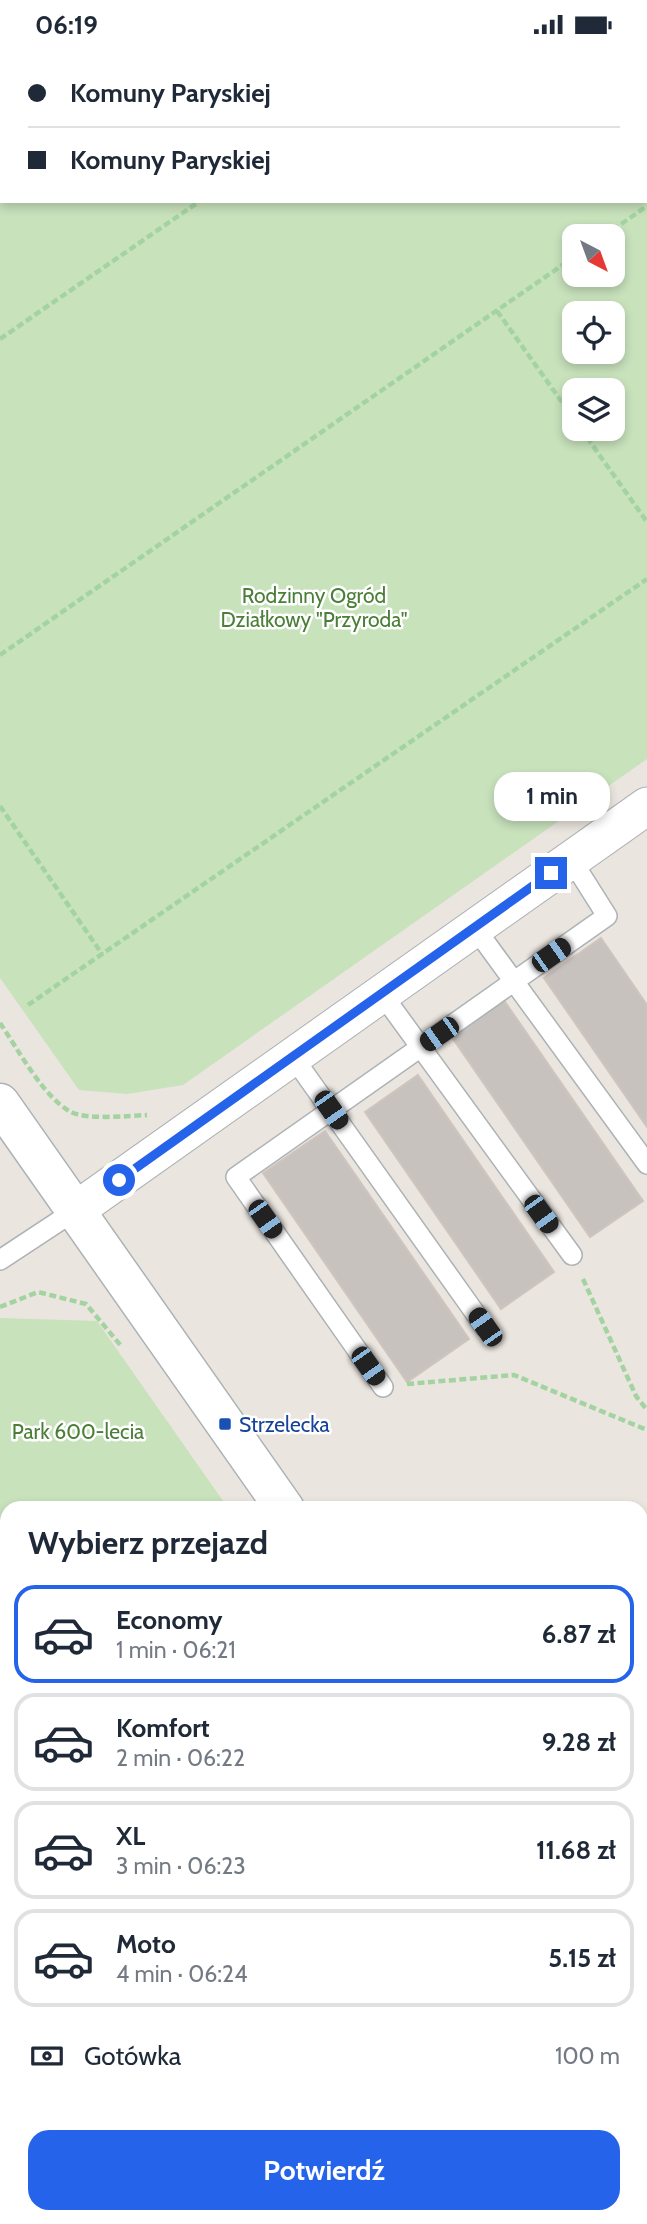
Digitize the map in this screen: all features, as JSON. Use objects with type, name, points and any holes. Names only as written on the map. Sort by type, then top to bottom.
[{"type":"street","points":[[76,1210],[647,806]]},
{"type":"street","points":[[0,1103],[279,1501]]},
{"type":"lane","points":[[383,1387],[236,1177],[607,916],[571,859]]},
{"type":"lane","points":[[475,927],[647,1164]]},
{"type":"lane","points":[[382,994],[572,1255]]},
{"type":"lane","points":[[293,1057],[485,1327]]},
{"type":"lane","points":[[0,1260],[76,1210]]},
{"type":"path","points":[[189,203],[192,207]]},
{"type":"path","points":[[0,339],[197,203]]},
{"type":"path","points":[[621,224],[647,206]]},
{"type":"path","points":[[0,655],[562,265]]},
{"type":"path","points":[[497,311],[562,402]]},
{"type":"path","points":[[590,441],[647,522]]},
{"type":"path","points":[[28,1005],[647,579]]},
{"type":"path","points":[[0,806],[102,954]]},
{"type":"path","points":[[0,1023],[52,1097],[73,1113],[123,1117],[156,1114]]},
{"type":"path","points":[[572,1255],[616,1346],[636,1396],[647,1410]]},
{"type":"path","points":[[0,1307],[38,1292],[86,1304],[125,1350]]},
{"type":"path","points":[[383,1387],[514,1375],[647,1430]]},
{"type":"green space","name":"Rodzinny Ogród Działkowy \"Przyroda\"","points":[[0,203],[647,203],[647,759],[183,1085],[127,1094],[79,1090],[0,978]]},
{"type":"green space","name":"Park 600-lecia","points":[[0,1318],[97,1321],[223,1501],[0,1501]]},
{"type":"building","points":[[601,938],[647,1005],[647,1127],[544,978]]},
{"type":"building","points":[[503,999],[643,1201],[590,1237],[451,1036]]},
{"type":"building","points":[[418,1075],[554,1272],[501,1309],[365,1112]]},
{"type":"building","points":[[325,1131],[469,1339],[407,1382],[263,1173]]},
{"type":"place","name":"Strzelecka","points":[[225,1424]]},
{"type":"route","points":[[119,1180],[551,873]]}]
